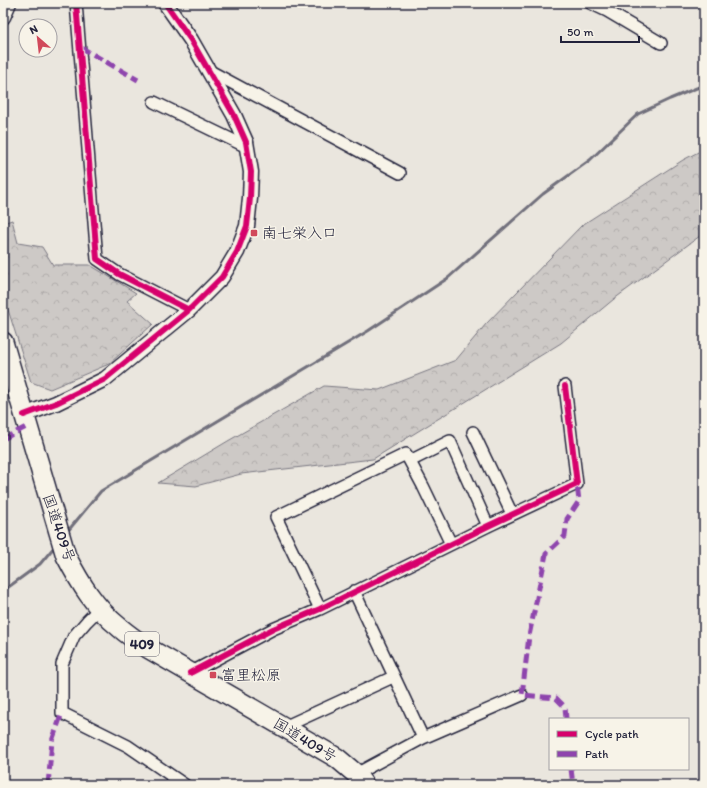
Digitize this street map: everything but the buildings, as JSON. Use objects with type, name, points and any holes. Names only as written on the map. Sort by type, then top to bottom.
[{"type":"highway","name":"国道409号","points":[[3,342],[66,556],[89,595],[102,611],[119,627],[146,647],[337,758],[360,780]]},
{"type":"street","points":[[3,17],[9,3]]},
{"type":"street","points":[[76,3],[97,259],[119,274],[189,310]]},
{"type":"street","points":[[24,415],[56,403],[105,379],[189,310],[222,277],[237,252],[246,226],[250,198],[251,172],[246,142],[234,115],[208,70],[165,3]]},
{"type":"street","points":[[590,3],[609,7],[661,43]]},
{"type":"street","points":[[208,70],[400,173]]},
{"type":"street","points":[[154,102],[246,147]]},
{"type":"street","points":[[190,673],[273,629],[320,609],[354,591],[576,484],[565,386]]},
{"type":"street","points":[[473,432],[512,514]]},
{"type":"street","points":[[410,462],[450,441],[488,526]]},
{"type":"street","points":[[320,609],[276,517],[406,454],[451,544]]},
{"type":"street","points":[[354,591],[393,677],[423,738]]},
{"type":"street","points":[[102,611],[94,614],[74,636],[62,664],[62,713],[128,746],[185,785]]},
{"type":"street","points":[[284,727],[393,677]]},
{"type":"street","points":[[360,780],[423,738],[522,695]]},
{"type":"green space","points":[[704,149],[704,233],[614,299],[561,343],[373,459],[241,474],[196,486],[158,483],[324,386],[379,390],[456,360],[486,324],[582,225],[683,160]]},
{"type":"green space","points":[[12,220],[18,243],[42,247],[53,265],[90,265],[136,293],[127,301],[153,324],[109,364],[50,389],[31,382],[3,294],[3,223]]},
{"type":"waterway","points":[[67,532],[101,491],[368,331],[448,278],[543,194],[590,160],[638,114],[704,85]]},
{"type":"waterway","points":[[3,591],[40,564],[55,546]]},
{"type":"marked path","points":[[80,47],[138,80]]},
{"type":"marked path","points":[[3,439],[28,426]]},
{"type":"marked path","points":[[566,718],[565,707],[556,698],[522,695],[529,636],[546,554],[565,536],[567,519],[579,501],[577,484]]},
{"type":"marked path","points":[[48,785],[52,741],[62,713]]},
{"type":"marked path","points":[[571,770],[573,785]]},
{"type":"cycle path","points":[[76,3],[97,259],[119,274],[189,310]]},
{"type":"cycle path","points":[[24,415],[56,403],[105,379],[189,310],[222,277],[237,252],[247,226],[251,172],[246,142],[234,115],[191,40],[165,3]]},
{"type":"cycle path","points":[[190,673],[273,629],[320,609],[577,484],[565,386]]},
{"type":"place","name":"南七栄入口","points":[[254,233]]},
{"type":"place","name":"富里松原","points":[[213,675]]}]
